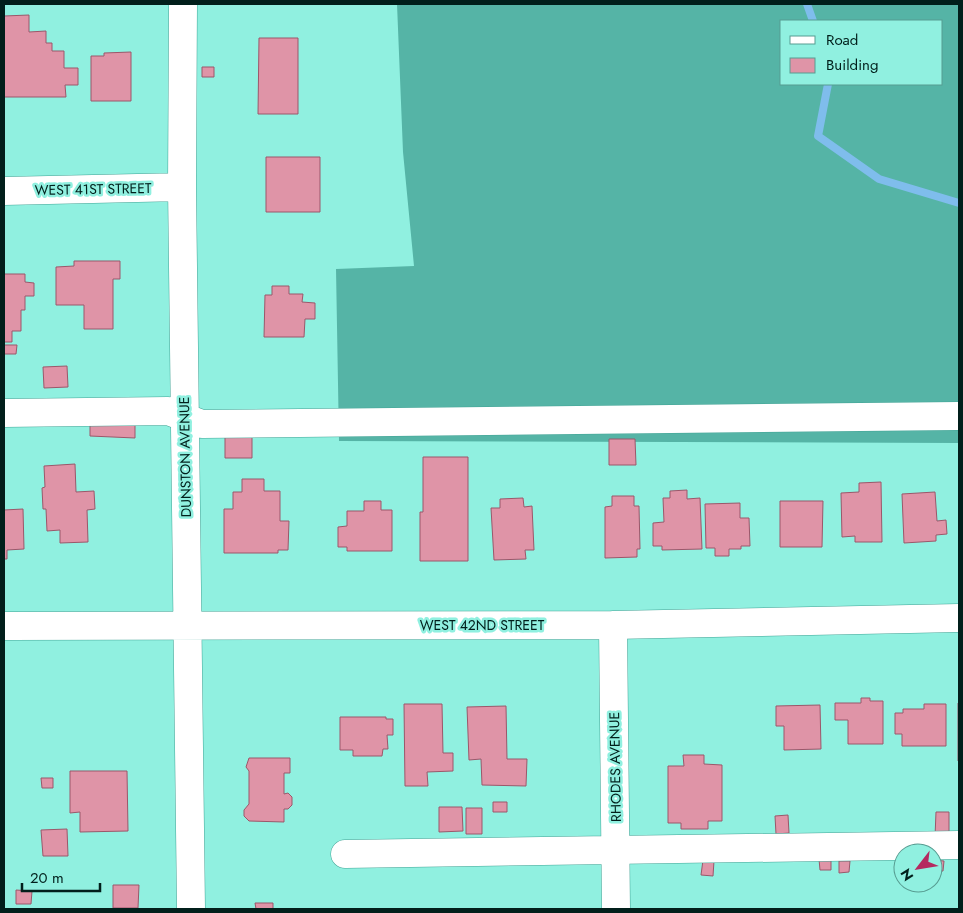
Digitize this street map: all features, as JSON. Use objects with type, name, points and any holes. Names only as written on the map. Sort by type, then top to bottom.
[{"type":"street","name":"DUNSTON AVENUE","points":[[183,4],[182,187],[191,909]]},
{"type":"street","name":"WEST 41ST STREET","points":[[4,191],[182,187]]},
{"type":"street","points":[[4,413],[168,411],[202,424],[959,416]]},
{"type":"street","name":"WEST 42ND STREET","points":[[4,626],[613,625],[959,618]]},
{"type":"street","name":"RHODES AVENUE","points":[[613,625],[616,909]]},
{"type":"street","points":[[345,854],[959,845]]},
{"type":"shaded area","points":[[397,4],[959,4],[959,443],[339,441],[336,269],[414,266],[403,152]]},
{"type":"building","points":[[29,15],[29,32],[46,31],[46,43],[52,43],[52,51],[64,51],[64,68],[78,68],[78,85],[65,85],[66,97],[4,97],[4,16]]},
{"type":"building","points":[[259,38],[298,38],[298,114],[258,114]]},
{"type":"building","points":[[131,52],[131,101],[91,101],[91,56],[104,56],[104,53]]},
{"type":"building","points":[[202,67],[214,67],[214,77],[202,77]]},
{"type":"building","points":[[266,157],[320,157],[320,212],[266,212]]},
{"type":"building","points":[[74,261],[120,261],[120,279],[113,279],[113,329],[84,329],[84,305],[56,305],[56,267],[74,266]]},
{"type":"building","points":[[4,274],[25,274],[25,282],[34,283],[34,296],[25,296],[25,310],[21,310],[21,331],[12,331],[12,342],[4,342]]},
{"type":"building","points":[[272,286],[289,286],[289,294],[303,294],[302,302],[315,303],[315,319],[305,319],[304,337],[264,337],[265,295],[272,295]]},
{"type":"building","points":[[4,345],[17,345],[16,354],[4,354]]},
{"type":"building","points":[[67,366],[68,387],[44,388],[43,367]]},
{"type":"building","points":[[90,422],[135,424],[135,438],[90,436]]},
{"type":"building","points":[[225,435],[252,435],[252,458],[225,458]]},
{"type":"building","points":[[609,439],[635,439],[636,465],[609,465]]},
{"type":"building","points":[[423,457],[468,457],[468,561],[420,561],[420,512],[423,512]]},
{"type":"building","points":[[75,464],[76,492],[94,491],[95,509],[87,510],[88,542],[60,543],[60,530],[47,531],[46,509],[43,509],[42,488],[45,487],[44,466]]},
{"type":"building","points":[[242,479],[264,479],[264,491],[280,491],[280,521],[289,521],[288,550],[278,550],[278,553],[224,553],[224,509],[233,509],[233,492],[242,492]]},
{"type":"building","points":[[881,482],[882,542],[855,542],[855,536],[842,537],[841,493],[859,492],[859,483]]},
{"type":"building","points":[[687,490],[687,499],[700,498],[702,549],[662,550],[662,546],[653,546],[653,523],[664,522],[663,498],[670,498],[670,491]]},
{"type":"building","points":[[935,492],[937,521],[946,520],[947,534],[936,535],[936,541],[904,543],[902,494]]},
{"type":"building","points":[[612,496],[634,496],[634,506],[639,506],[640,549],[637,549],[637,557],[605,558],[605,507],[612,506]]},
{"type":"building","points":[[523,498],[524,507],[532,506],[534,550],[525,550],[526,559],[494,560],[491,508],[500,508],[500,499]]},
{"type":"building","points":[[364,501],[381,501],[381,510],[392,510],[392,551],[347,551],[347,547],[338,547],[338,527],[347,526],[347,511],[364,511]]},
{"type":"building","points":[[780,501],[823,501],[822,547],[780,547]]},
{"type":"building","points":[[740,503],[740,518],[749,518],[750,546],[741,546],[741,549],[729,549],[729,556],[715,556],[715,548],[706,548],[705,504]]},
{"type":"building","points":[[23,509],[24,549],[7,550],[7,559],[4,559],[4,510]]},
{"type":"building","points":[[861,698],[870,698],[870,701],[883,701],[883,744],[848,744],[848,720],[835,720],[835,703],[861,703]]},
{"type":"building","points":[[959,703],[959,761],[958,761]]},
{"type":"building","points":[[404,704],[442,704],[443,753],[453,753],[453,771],[427,772],[428,786],[405,786]]},
{"type":"building","points":[[924,704],[946,704],[946,746],[902,746],[902,734],[895,734],[895,713],[903,713],[903,709],[924,709]]},
{"type":"building","points":[[820,705],[821,749],[784,750],[784,726],[776,726],[776,706]]},
{"type":"building","points":[[506,706],[507,759],[527,759],[526,786],[482,785],[481,759],[469,760],[467,707]]},
{"type":"building","points":[[340,717],[386,717],[386,719],[393,719],[393,735],[387,735],[388,749],[383,749],[382,756],[353,756],[353,750],[340,750]]},
{"type":"building","points":[[683,755],[704,755],[704,764],[722,765],[722,821],[708,821],[708,829],[681,829],[681,823],[668,823],[668,766],[684,766]]},
{"type":"building","points":[[249,758],[290,758],[290,773],[284,773],[284,794],[288,793],[292,797],[292,805],[288,809],[284,809],[284,822],[249,821],[244,816],[244,810],[249,804],[249,771],[246,767]]},
{"type":"building","points":[[70,771],[127,771],[128,831],[80,832],[80,812],[70,813]]},
{"type":"building","points":[[41,778],[53,778],[53,788],[42,788]]},
{"type":"building","points":[[493,802],[507,802],[507,812],[493,812]]},
{"type":"building","points":[[439,807],[462,807],[463,831],[439,832]]},
{"type":"building","points":[[466,808],[482,808],[482,834],[466,834]]},
{"type":"building","points":[[936,812],[949,812],[949,837],[935,837]]},
{"type":"building","points":[[788,815],[789,833],[776,834],[775,816]]},
{"type":"building","points":[[67,829],[68,856],[43,856],[41,830]]},
{"type":"building","points":[[819,859],[831,860],[831,870],[820,870]]},
{"type":"building","points":[[703,860],[714,861],[713,876],[701,875]]},
{"type":"building","points":[[839,861],[850,861],[849,872],[839,873]]},
{"type":"building","points":[[113,885],[139,885],[138,908],[113,908]]},
{"type":"building","points":[[16,890],[32,891],[31,904],[16,904]]},
{"type":"building","points":[[255,903],[273,903],[273,909],[256,909]]},
{"type":"waterway","points":[[807,4],[813,20]]},
{"type":"waterway","points":[[828,85],[818,136],[879,179],[959,203]]}]
